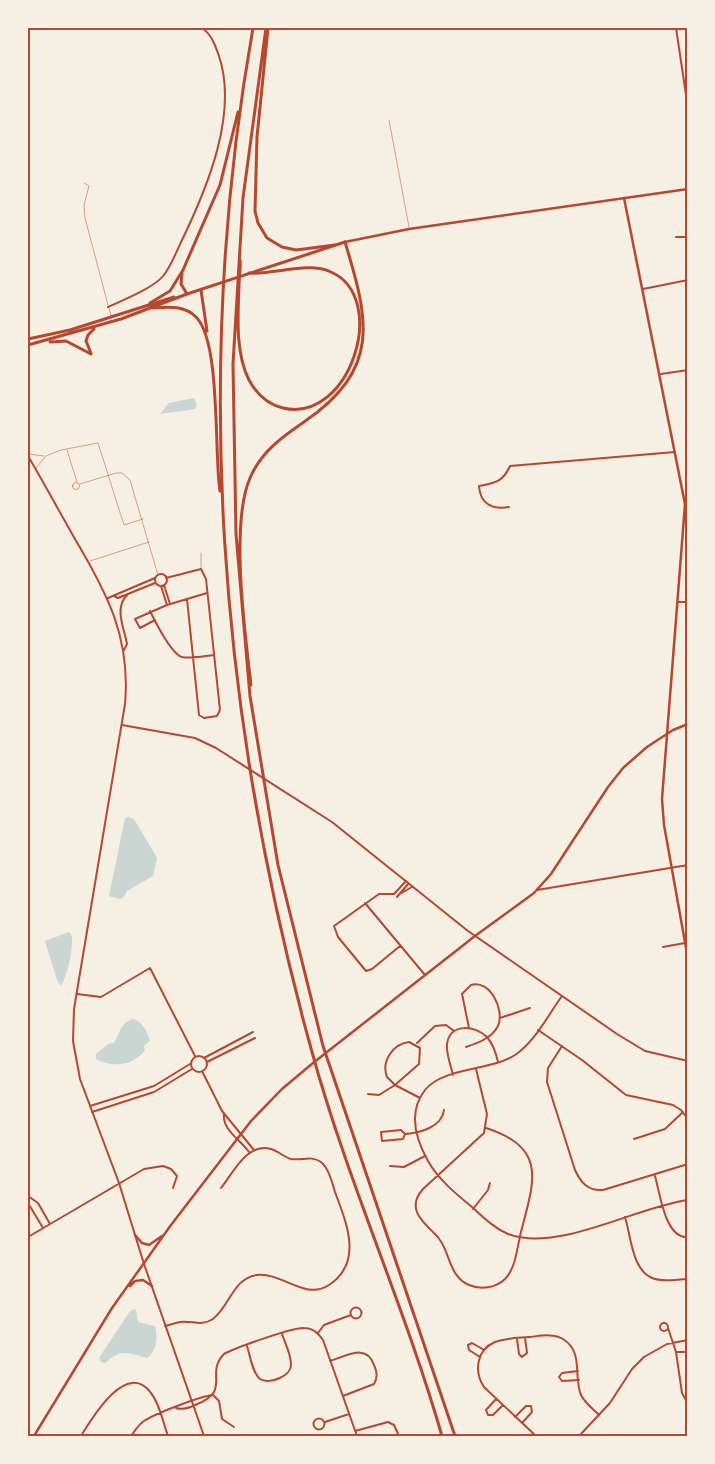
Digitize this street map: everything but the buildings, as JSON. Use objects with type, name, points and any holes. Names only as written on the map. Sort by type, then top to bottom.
[{"type":"highway","points":[[253,28],[243,89],[229,211],[222,310],[220,393],[222,507],[230,630],[250,780],[278,919],[313,1055],[442,1436]]},
{"type":"highway","points":[[267,28],[256,156],[255,210],[258,224],[267,238],[282,247],[296,250],[335,245]]},
{"type":"highway","points":[[267,28],[248,146],[239,252],[233,364],[234,496],[242,620],[256,735],[283,886],[323,1046],[455,1436]]},
{"type":"highway","points":[[150,303],[170,291],[183,270],[220,185],[243,89]]},
{"type":"highway","points":[[28,339],[70,330],[150,303],[201,290],[345,242],[360,291],[364,317],[364,341],[356,364],[349,380],[331,402],[283,436],[266,452],[249,478],[242,506],[242,587],[256,735]]},
{"type":"highway","points":[[239,252],[240,346],[248,378],[260,395],[278,407],[300,410],[320,403],[330,396],[340,384],[356,352],[359,317],[357,303],[351,290],[338,275],[317,268],[271,274],[249,273]]},
{"type":"highway","points":[[183,270],[181,284],[187,294]]},
{"type":"highway","points":[[201,290],[214,399],[216,470],[222,507]]},
{"type":"highway","points":[[28,346],[113,322],[187,294]]},
{"type":"highway","points":[[153,308],[176,307],[186,310],[197,318],[207,335]]},
{"type":"highway","points":[[28,346],[66,341],[91,354],[86,341],[88,335],[99,326]]},
{"type":"main road","points":[[345,242],[409,229],[688,188]]},
{"type":"main road","points":[[624,198],[685,504],[662,799],[688,959]]},
{"type":"main road","points":[[34,1436],[106,1316],[236,1138],[269,1101],[302,1072],[425,975],[537,890],[559,863],[615,777],[638,754],[668,733],[688,724]]},
{"type":"main road","points":[[135,1236],[142,1243],[149,1245],[165,1234]]},
{"type":"main road","points":[[125,1290],[140,1280],[146,1280],[152,1286]]},
{"type":"street","points":[[108,308],[154,283],[165,273],[191,221],[211,168],[221,127],[226,87],[214,40],[202,28]]},
{"type":"street","points":[[676,28],[688,108]]},
{"type":"street","points":[[676,237],[688,237]]},
{"type":"street","points":[[643,289],[688,280]]},
{"type":"street","points":[[660,374],[688,370]]},
{"type":"street","points":[[509,507],[498,509],[491,507],[481,496],[479,486],[497,483],[506,475],[510,466],[675,452]]},
{"type":"street","points":[[28,455],[108,598],[119,628],[124,650],[126,684],[122,725],[77,994],[73,1022],[74,1052],[80,1079],[119,1183],[144,1264],[204,1436]]},
{"type":"street","points":[[108,598],[158,575],[164,575],[166,578],[201,569],[206,579],[208,593],[220,714],[204,718],[199,715],[187,599]]},
{"type":"street","points":[[155,578],[156,583],[161,586],[167,605]]},
{"type":"street","points":[[166,578],[164,585],[170,604]]},
{"type":"street","points":[[114,596],[118,598],[156,583]]},
{"type":"street","points":[[155,620],[140,628],[135,619],[150,611],[208,593]]},
{"type":"street","points":[[124,650],[127,644],[120,615],[121,604],[127,594]]},
{"type":"street","points":[[678,602],[688,602]]},
{"type":"street","points":[[150,611],[173,650],[180,656],[193,658],[214,655]]},
{"type":"street","points":[[122,725],[195,738],[208,743],[332,822],[475,936],[638,1048],[651,1054],[688,1061]]},
{"type":"street","points":[[537,890],[688,865]]},
{"type":"street","points":[[400,946],[372,969],[366,971],[338,937],[334,926],[365,903],[382,893],[394,894],[407,882]]},
{"type":"street","points":[[407,882],[397,896],[413,887]]},
{"type":"street","points":[[365,903],[425,975]]},
{"type":"street","points":[[663,947],[684,943]]},
{"type":"street","points":[[77,994],[101,997],[150,968],[195,1056]]},
{"type":"street","points":[[466,1047],[482,1042],[487,1038],[497,1027],[500,1018],[491,991],[483,986],[474,984],[466,989],[462,996],[469,1028]]},
{"type":"street","points":[[562,996],[520,1052],[498,1063],[434,1082],[420,1098],[415,1113],[416,1133],[425,1156],[438,1176],[473,1209],[497,1228],[520,1237],[547,1238],[688,1200]]},
{"type":"street","points":[[500,1018],[530,1008]]},
{"type":"street","points":[[416,1044],[419,1039],[438,1025],[446,1024],[454,1031]]},
{"type":"street","points":[[454,1031],[469,1028],[487,1038],[493,1046],[498,1063]]},
{"type":"street","points":[[538,1030],[626,1095],[669,1104],[683,1112],[688,1119]]},
{"type":"street","points":[[453,1075],[447,1047],[454,1031]]},
{"type":"street","points":[[195,1056],[204,1058],[253,1032]]},
{"type":"street","points":[[207,1062],[256,1038]]},
{"type":"street","points":[[416,1044],[405,1042],[387,1058],[385,1074],[394,1085],[420,1098]]},
{"type":"street","points":[[368,1094],[380,1095],[419,1066],[421,1053],[416,1044]]},
{"type":"street","points":[[562,1046],[548,1068],[548,1082],[581,1182],[587,1188],[598,1191],[655,1176],[688,1164]]},
{"type":"street","points":[[90,1106],[154,1086],[190,1064],[195,1056]]},
{"type":"street","points":[[202,1071],[206,1068],[207,1062],[204,1058]]},
{"type":"street","points":[[190,1064],[192,1069]]},
{"type":"street","points":[[92,1112],[154,1092],[192,1069],[202,1071]]},
{"type":"street","points":[[476,1069],[486,1111],[486,1128],[478,1141],[419,1194],[415,1209],[420,1220],[443,1243],[454,1272],[464,1282],[481,1288],[500,1283],[512,1267],[533,1180],[530,1161],[522,1146],[512,1138],[486,1128]]},
{"type":"street","points":[[202,1071],[224,1114],[254,1150]]},
{"type":"street","points":[[405,1134],[403,1139],[382,1141],[381,1132],[402,1130],[405,1134],[416,1133],[438,1123],[443,1117],[444,1110]]},
{"type":"street","points":[[634,1139],[665,1129],[683,1112]]},
{"type":"street","points":[[224,1114],[224,1120],[236,1138],[249,1152]]},
{"type":"street","points":[[165,1326],[180,1322],[199,1324],[207,1322],[216,1316],[241,1282],[251,1277],[266,1275],[313,1290],[330,1285],[343,1270],[350,1252],[350,1236],[325,1166],[311,1158],[293,1159],[269,1148],[254,1150],[249,1152],[221,1188]]},
{"type":"street","points":[[390,1166],[404,1167],[425,1156]]},
{"type":"street","points":[[28,1237],[144,1169],[158,1166],[171,1169],[177,1176],[172,1188]]},
{"type":"street","points":[[655,1176],[672,1231],[680,1237],[688,1237]]},
{"type":"street","points":[[473,1209],[488,1190],[490,1183]]},
{"type":"street","points":[[28,1196],[38,1203],[50,1224]]},
{"type":"street","points":[[28,1203],[43,1228]]},
{"type":"street","points":[[625,1217],[637,1260],[645,1274],[657,1280],[688,1279]]},
{"type":"street","points":[[318,1333],[324,1325],[350,1315],[355,1308],[361,1310],[358,1318],[350,1315]]},
{"type":"street","points":[[176,1408],[193,1406],[213,1395],[217,1387],[216,1372],[219,1361],[227,1352],[303,1328],[318,1333],[357,1436]]},
{"type":"street","points":[[668,1328],[676,1352],[680,1385],[688,1404]]},
{"type":"street","points":[[247,1346],[258,1377],[263,1380],[272,1380],[285,1375],[291,1368],[281,1334]]},
{"type":"street","points":[[536,1436],[496,1399],[479,1379],[480,1357],[484,1350],[496,1341],[549,1336],[563,1340],[574,1350],[583,1398],[599,1415]]},
{"type":"street","points":[[517,1338],[518,1354],[522,1357],[527,1353],[525,1338]]},
{"type":"street","points":[[579,1436],[610,1404],[639,1362],[654,1350],[672,1342],[688,1340]]},
{"type":"street","points":[[480,1357],[469,1350],[468,1345],[472,1343],[484,1350]]},
{"type":"street","points":[[330,1361],[363,1351],[371,1356],[378,1377],[374,1384],[343,1396]]},
{"type":"street","points":[[676,1352],[688,1352]]},
{"type":"street","points":[[578,1371],[562,1373],[559,1377],[562,1381],[579,1380]]},
{"type":"street","points":[[81,1436],[105,1399],[127,1385],[142,1385],[149,1390],[168,1436]]},
{"type":"street","points":[[131,1436],[143,1422],[191,1400],[213,1395]]},
{"type":"street","points":[[213,1395],[218,1401],[222,1419],[234,1427]]},
{"type":"street","points":[[496,1399],[486,1410],[488,1415],[493,1415],[503,1405]]},
{"type":"street","points":[[515,1417],[526,1406],[531,1406],[532,1412],[522,1423]]},
{"type":"street","points":[[324,1422],[349,1414]]},
{"type":"street","points":[[318,1418],[324,1422],[323,1428],[319,1430],[313,1424],[314,1420],[318,1418]]},
{"type":"street","points":[[355,1431],[388,1422],[394,1425],[399,1436]]},
{"type":"lane","points":[[389,120],[409,229]]},
{"type":"lane","points":[[84,182],[89,186],[84,205],[85,218],[113,322]]},
{"type":"lane","points":[[28,455],[46,456],[66,449],[98,443],[124,525],[142,519]]},
{"type":"lane","points":[[66,449],[77,482],[80,484]]},
{"type":"lane","points":[[35,469],[46,456]]},
{"type":"lane","points":[[80,484],[107,475],[122,473],[130,480],[150,542],[158,575]]},
{"type":"lane","points":[[77,482],[73,485],[74,489],[79,489],[80,484]]},
{"type":"lane","points":[[88,561],[150,542]]},
{"type":"lane","points":[[201,553],[201,569]]},
{"type":"shaded area","points":[[194,398],[197,405],[195,409],[160,414],[169,403]]},
{"type":"shaded area","points":[[125,818],[134,819],[157,858],[153,876],[127,891],[124,897],[120,899],[109,896]]},
{"type":"shaded area","points":[[69,932],[72,936],[71,955],[61,986],[57,980],[45,941]]},
{"type":"shaded area","points":[[133,1019],[144,1027],[150,1041],[144,1046],[145,1050],[135,1059],[122,1064],[109,1064],[96,1059],[96,1054],[108,1044],[114,1043],[125,1023]]},
{"type":"shaded area","points":[[136,1310],[138,1322],[155,1326],[156,1339],[153,1352],[147,1358],[125,1353],[116,1355],[105,1363],[101,1362],[99,1358],[130,1311]]}]
